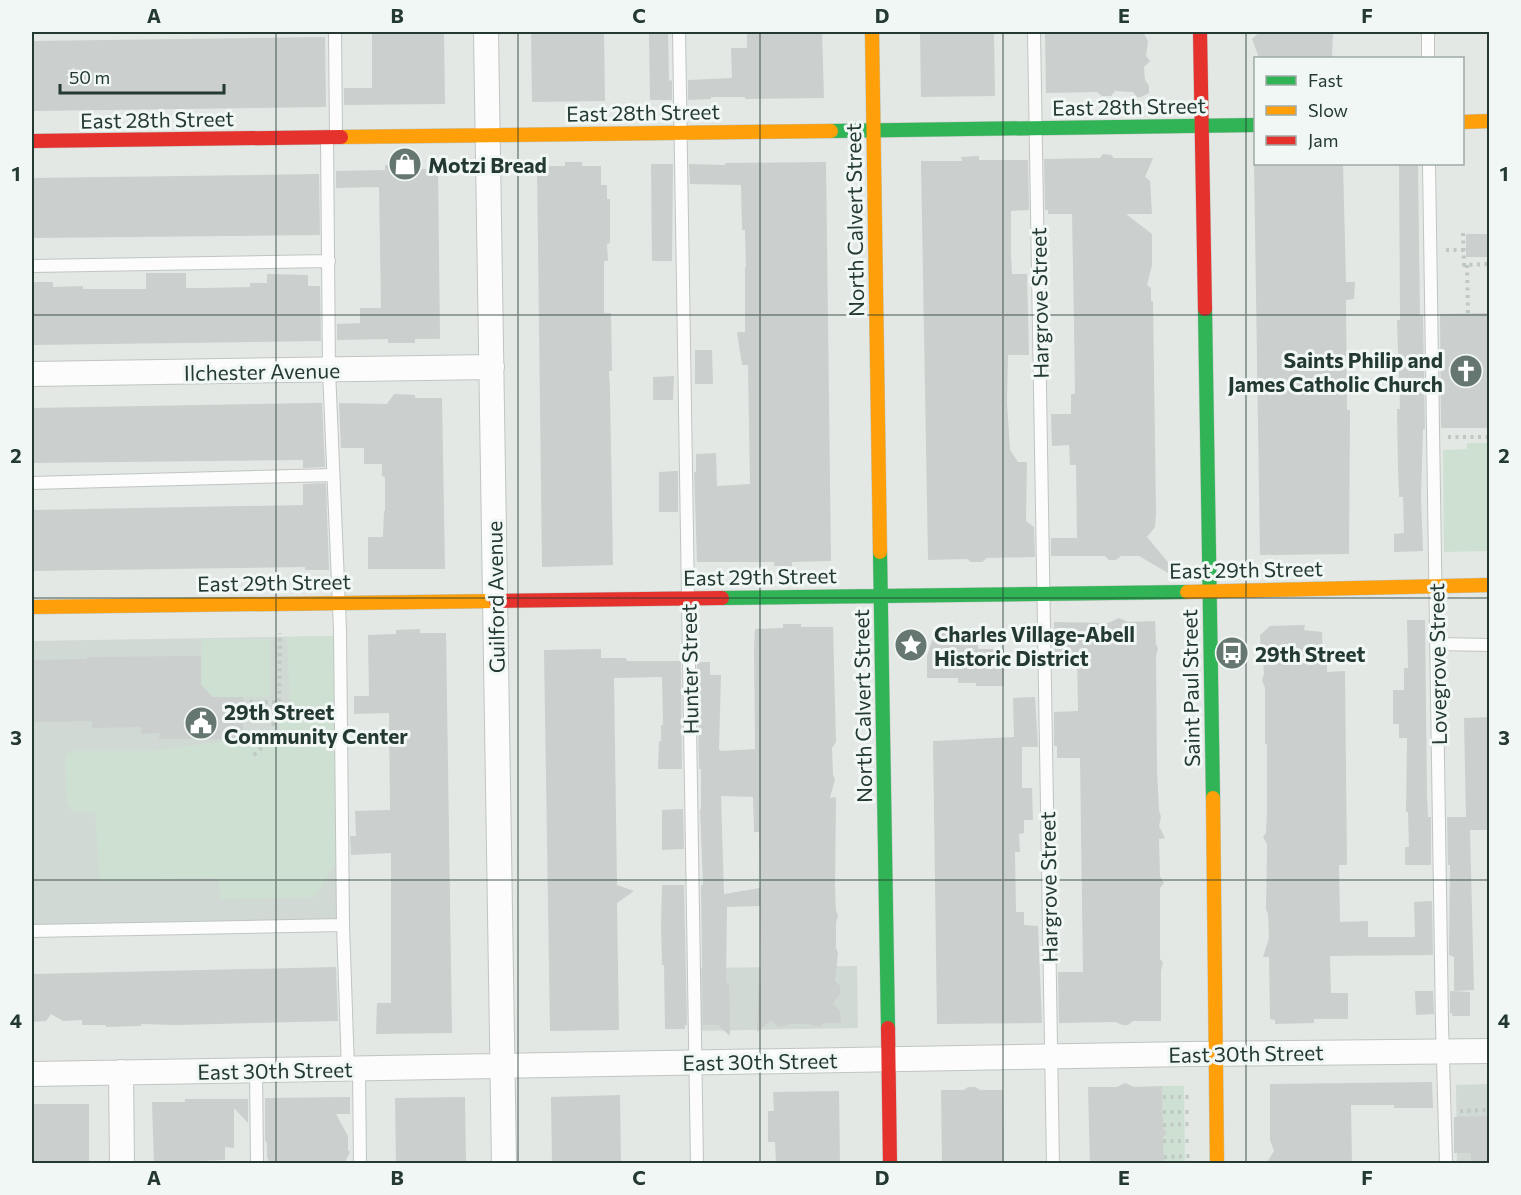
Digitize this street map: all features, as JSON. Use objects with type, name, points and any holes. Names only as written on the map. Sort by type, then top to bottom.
[{"type":"main road","name":"North Calvert Street","points":[[872,32],[890,1164]]},
{"type":"main road","name":"Saint Paul Street","points":[[1200,32],[1217,1164]]},
{"type":"main road","points":[[1464,122],[1490,122]]},
{"type":"main road","name":"East 28th Street","points":[[32,141],[1254,125]]},
{"type":"main road","name":"East 29th Street","points":[[32,607],[882,596],[1490,585]]},
{"type":"street","name":"Guilford Avenue","points":[[486,32],[504,1164]]},
{"type":"street","name":"Ilchester Avenue","points":[[32,374],[492,366]]},
{"type":"street","name":"East 30th Street","points":[[32,1074],[888,1058],[1490,1051]]},
{"type":"street","points":[[121,1072],[122,1164]]},
{"type":"lane","points":[[334,32],[328,261],[329,370],[338,602],[343,925],[360,1164]]},
{"type":"lane","name":"Hunter Street","points":[[679,32],[697,1164]]},
{"type":"lane","name":"Hargrove Street","points":[[1034,32],[1053,1164]]},
{"type":"lane","points":[[1428,32],[1428,57]]},
{"type":"lane","name":"Lovegrove Street","points":[[1429,165],[1446,1164]]},
{"type":"lane","points":[[32,266],[328,261]]},
{"type":"lane","points":[[32,483],[333,475]]},
{"type":"lane","points":[[1437,644],[1490,645]]},
{"type":"lane","points":[[32,931],[343,925]]},
{"type":"lane","points":[[256,1070],[257,1164]]},
{"type":"path","points":[[1463,233],[1464,265],[1467,265],[1468,314]]},
{"type":"path","points":[[1440,250],[1464,250]]},
{"type":"path","points":[[1467,265],[1490,264]]},
{"type":"path","points":[[1443,437],[1490,437]]},
{"type":"path","points":[[254,755],[274,735],[273,710],[247,710],[247,702],[279,702],[280,633]]},
{"type":"path","points":[[1162,1097],[1189,1097]]},
{"type":"path","points":[[1478,1111],[1490,1110]]},
{"type":"path","points":[[1163,1112],[1189,1112]]},
{"type":"path","points":[[1163,1125],[1190,1124]]},
{"type":"path","points":[[1163,1141],[1190,1141]]},
{"type":"path","points":[[1164,1157],[1190,1156]]},
{"type":"shaded area","points":[[335,636],[339,921],[32,925],[32,641]]},
{"type":"shaded area","points":[[857,966],[858,1028],[696,1031],[694,968]]},
{"type":"shaded area","points":[[1489,1084],[1489,1163],[1457,1163],[1456,1085]]},
{"type":"green space","points":[[1467,443],[1489,443],[1489,551],[1444,552],[1443,450],[1467,449]]},
{"type":"green space","points":[[335,636],[338,859],[314,897],[220,899],[219,878],[100,881],[95,812],[76,812],[71,810],[67,802],[65,758],[67,753],[74,751],[152,751],[279,734],[279,713],[290,702],[287,637]]},
{"type":"green space","points":[[202,639],[270,639],[270,697],[203,697]]},
{"type":"green space","points":[[1162,1086],[1184,1086],[1185,1163],[1165,1163],[1164,1160],[1162,1148],[1166,1133],[1163,1128]]},
{"type":"building","points":[[372,32],[444,32],[445,104],[344,105],[344,88],[372,88]]},
{"type":"building","points":[[531,32],[604,32],[605,101],[532,102]]},
{"type":"building","points":[[649,32],[668,32],[669,81],[672,80],[672,100],[650,100]]},
{"type":"building","points":[[747,32],[822,32],[824,98],[711,97],[711,99],[688,100],[688,80],[732,78],[731,48],[747,48]]},
{"type":"building","points":[[920,32],[994,32],[995,96],[921,97]]},
{"type":"building","points":[[1045,32],[1143,32],[1148,41],[1146,56],[1150,61],[1144,67],[1149,93],[1137,97],[1133,92],[1115,91],[1111,96],[1102,96],[1097,92],[1046,93]]},
{"type":"building","points":[[1260,32],[1333,32],[1332,57],[1259,57],[1252,39]]},
{"type":"building","points":[[325,37],[326,107],[32,111],[32,41]]},
{"type":"building","points":[[1103,154],[1114,158],[1153,158],[1145,177],[1150,181],[1152,214],[1126,214],[1152,234],[1152,265],[1147,285],[1151,288],[1151,301],[1153,301],[1156,513],[1155,527],[1147,537],[1177,573],[1168,573],[1139,556],[1121,556],[1116,560],[1109,560],[1105,556],[1051,556],[1051,538],[1077,538],[1076,465],[1070,465],[1069,445],[1052,446],[1051,414],[1071,414],[1071,394],[1075,394],[1074,321],[1072,214],[1048,214],[1048,210],[1045,210],[1044,159],[1100,158]]},
{"type":"building","points":[[979,156],[979,160],[1028,160],[1029,210],[1011,211],[1011,256],[1012,274],[1027,274],[1029,355],[1008,355],[1007,402],[1010,450],[1018,462],[1027,462],[1026,521],[1034,527],[1035,557],[987,558],[982,562],[971,562],[967,559],[928,560],[921,161],[962,161],[961,157]]},
{"type":"building","points":[[565,162],[582,162],[582,166],[601,166],[601,185],[607,185],[607,199],[610,199],[610,243],[607,244],[608,261],[604,261],[604,313],[611,313],[612,371],[609,371],[613,565],[542,567],[537,166],[565,166]]},
{"type":"building","points":[[826,162],[831,561],[792,562],[792,566],[774,566],[774,562],[697,562],[694,472],[696,472],[696,454],[716,453],[717,486],[750,484],[748,365],[742,365],[737,332],[745,332],[745,230],[742,230],[741,185],[690,184],[689,164]]},
{"type":"building","points":[[412,164],[412,169],[438,169],[440,339],[415,339],[415,343],[388,343],[388,339],[337,340],[337,324],[360,323],[360,308],[381,308],[379,187],[336,188],[336,171],[385,170],[385,165]]},
{"type":"building","points":[[651,164],[673,164],[672,261],[652,261]]},
{"type":"building","points":[[1254,165],[1343,165],[1346,282],[1355,282],[1354,299],[1346,300],[1347,410],[1350,410],[1349,554],[1260,555]]},
{"type":"building","points":[[1399,165],[1418,165],[1420,315],[1423,315],[1425,429],[1423,429],[1421,497],[1423,551],[1394,552],[1394,534],[1404,533],[1403,497],[1399,497],[1397,409],[1400,409],[1397,320],[1400,320]]},
{"type":"building","points":[[319,174],[320,235],[32,238],[32,178]]},
{"type":"building","points":[[1466,234],[1490,234],[1490,257],[1466,257]]},
{"type":"building","points":[[146,273],[186,273],[186,288],[250,287],[250,283],[267,283],[267,274],[308,275],[308,286],[320,286],[321,341],[32,345],[32,282],[53,282],[53,287],[83,286],[83,289],[146,289]]},
{"type":"building","name":"Saints Philip and James Catholic Church","points":[[1490,313],[1490,428],[1441,428],[1440,314]]},
{"type":"building","points":[[695,350],[712,350],[713,384],[695,384]]},
{"type":"building","points":[[674,376],[673,400],[653,400],[653,377]]},
{"type":"building","points":[[394,394],[415,395],[415,398],[442,398],[445,569],[368,569],[368,537],[383,537],[385,477],[382,476],[382,464],[364,464],[364,448],[341,448],[339,403],[387,404]]},
{"type":"building","points":[[322,403],[325,467],[303,468],[303,460],[32,463],[32,408]]},
{"type":"building","points":[[678,471],[678,512],[659,512],[659,472]]},
{"type":"building","points":[[326,483],[329,570],[305,570],[305,567],[32,571],[32,510],[303,505],[303,484]]},
{"type":"building","points":[[1119,618],[1128,622],[1155,621],[1158,649],[1156,656],[1157,771],[1161,817],[1159,826],[1165,838],[1159,839],[1160,876],[1164,883],[1160,888],[1160,959],[1163,962],[1161,1021],[1133,1021],[1128,1025],[1116,1022],[1059,1023],[1058,972],[1083,972],[1080,758],[1057,758],[1057,746],[1054,746],[1054,712],[1078,711],[1077,654],[1055,654],[1054,622],[1108,623]]},
{"type":"building","points":[[1407,620],[1425,620],[1427,796],[1428,817],[1431,817],[1431,865],[1405,865],[1405,847],[1409,847],[1408,812],[1406,812],[1407,738],[1399,738],[1399,724],[1393,724],[1393,690],[1404,690],[1404,668],[1408,668]]},
{"type":"building","points":[[783,624],[801,624],[801,627],[833,627],[836,742],[832,748],[835,779],[830,798],[836,797],[835,887],[838,953],[835,981],[840,986],[840,994],[833,1003],[840,1012],[841,1023],[823,1023],[821,1026],[788,1024],[778,1027],[771,1020],[757,1032],[759,983],[761,983],[760,906],[727,907],[726,983],[729,983],[730,1036],[718,1025],[703,1025],[701,885],[703,885],[697,662],[710,662],[710,675],[721,675],[719,749],[721,751],[755,749],[755,629],[783,628]],"holes":[[[721,796],[753,797],[754,832],[759,832],[760,888],[724,894]]]},
{"type":"building","points":[[937,625],[949,636],[978,635],[978,649],[1004,649],[1004,686],[976,686],[976,683],[958,683],[958,678],[927,678],[927,656]]},
{"type":"building","points":[[1305,625],[1304,630],[1322,632],[1323,657],[1327,658],[1327,672],[1345,671],[1347,865],[1339,865],[1340,922],[1368,921],[1368,937],[1415,937],[1414,902],[1432,901],[1433,955],[1330,956],[1331,993],[1348,993],[1348,1019],[1314,1019],[1314,1023],[1275,1024],[1275,1020],[1270,1019],[1269,957],[1263,957],[1269,938],[1266,909],[1267,844],[1263,837],[1266,833],[1267,814],[1267,744],[1265,744],[1265,688],[1262,680],[1264,674],[1260,635],[1270,626]]},
{"type":"building","points":[[420,629],[420,633],[446,633],[452,1033],[376,1034],[377,1003],[391,1003],[391,853],[351,855],[350,836],[356,836],[355,811],[390,810],[389,713],[354,714],[354,696],[369,696],[368,635],[396,634],[396,630]]},
{"type":"building","points":[[601,649],[601,658],[626,658],[627,661],[681,661],[682,769],[658,769],[659,741],[661,741],[661,725],[663,725],[662,677],[614,678],[617,885],[634,891],[617,903],[619,1030],[550,1031],[544,650]]},
{"type":"building","points":[[201,656],[201,684],[212,697],[243,697],[243,739],[159,739],[160,733],[141,734],[141,727],[92,728],[92,721],[32,722],[32,660]]},
{"type":"building","points":[[1035,697],[1038,747],[1022,747],[1022,788],[1032,788],[1033,820],[1024,820],[1024,833],[1019,834],[1020,852],[1015,852],[1016,912],[1024,912],[1024,925],[1038,926],[1042,1023],[937,1024],[933,741],[1014,737],[1013,698]]},
{"type":"building","points":[[1490,717],[1490,830],[1470,830],[1474,990],[1454,991],[1454,957],[1449,955],[1450,865],[1448,865],[1447,817],[1466,817],[1464,718]]},
{"type":"building","points":[[683,809],[684,849],[662,850],[662,810]]},
{"type":"building","points":[[662,885],[684,885],[687,1025],[685,1029],[665,1029],[661,926]]},
{"type":"building","points":[[336,967],[338,1021],[141,1024],[141,1026],[106,1027],[106,1025],[82,1025],[82,1020],[63,1021],[51,1014],[46,1021],[32,1022],[32,974]]},
{"type":"building","points":[[1415,991],[1433,991],[1434,1014],[1416,1015]]},
{"type":"building","points":[[1450,991],[1470,992],[1470,1016],[1452,1016]]},
{"type":"building","points":[[1432,1082],[1433,1108],[1351,1105],[1352,1164],[1266,1164],[1274,1151],[1270,1140],[1270,1084]]},
{"type":"building","points":[[1125,1083],[1134,1087],[1162,1086],[1163,1128],[1167,1133],[1163,1138],[1164,1164],[1090,1164],[1088,1087],[1117,1087]]},
{"type":"building","points":[[968,1087],[980,1090],[1003,1090],[1004,1164],[942,1164],[941,1090],[964,1090]]},
{"type":"building","points":[[839,1091],[840,1164],[776,1164],[775,1142],[768,1142],[768,1111],[774,1111],[773,1092]]},
{"type":"building","points":[[620,1095],[621,1164],[552,1164],[551,1097]]},
{"type":"building","points":[[350,1097],[350,1114],[336,1114],[348,1136],[350,1152],[344,1164],[270,1164],[265,1141],[265,1098]]},
{"type":"building","points":[[465,1097],[466,1164],[396,1164],[395,1098]]},
{"type":"building","points":[[185,1099],[248,1099],[248,1123],[234,1108],[234,1148],[225,1147],[225,1160],[198,1161],[199,1164],[154,1164],[152,1102],[185,1102]]},
{"type":"building","points":[[32,1104],[89,1104],[89,1164],[32,1164]]},
{"type":"building","points":[[1490,1116],[1490,1164],[1471,1164],[1471,1153],[1454,1153],[1454,1117]]},
{"type":"traffic: fast","points":[[831,131],[1254,125]]},
{"type":"traffic: fast","points":[[1205,309],[1213,798]]},
{"type":"traffic: fast","points":[[880,552],[888,1028]]},
{"type":"traffic: fast","points":[[722,598],[1187,592]]},
{"type":"traffic: slow","points":[[872,32],[880,552]]},
{"type":"traffic: slow","points":[[1464,122],[1490,121]]},
{"type":"traffic: slow","points":[[341,137],[831,131]]},
{"type":"traffic: slow","points":[[1187,592],[1490,585]]},
{"type":"traffic: slow","points":[[32,607],[496,601]]},
{"type":"traffic: slow","points":[[1213,798],[1217,1164]]},
{"type":"traffic: jam","points":[[1200,32],[1205,309]]},
{"type":"traffic: jam","points":[[32,141],[341,137]]},
{"type":"traffic: jam","points":[[496,601],[722,598]]},
{"type":"traffic: jam","points":[[888,1028],[890,1164]]},
{"type":"place","name":"Motzi Bread","points":[[405,164]]},
{"type":"place","name":"Saints Philip and James Catholic Church","points":[[1466,371]]},
{"type":"place","name":"Charles Village-Abell Historic District","points":[[911,645]]},
{"type":"place","name":"29th Street","points":[[1232,653]]},
{"type":"place","name":"29th Street Community Center","points":[[201,723]]}]
